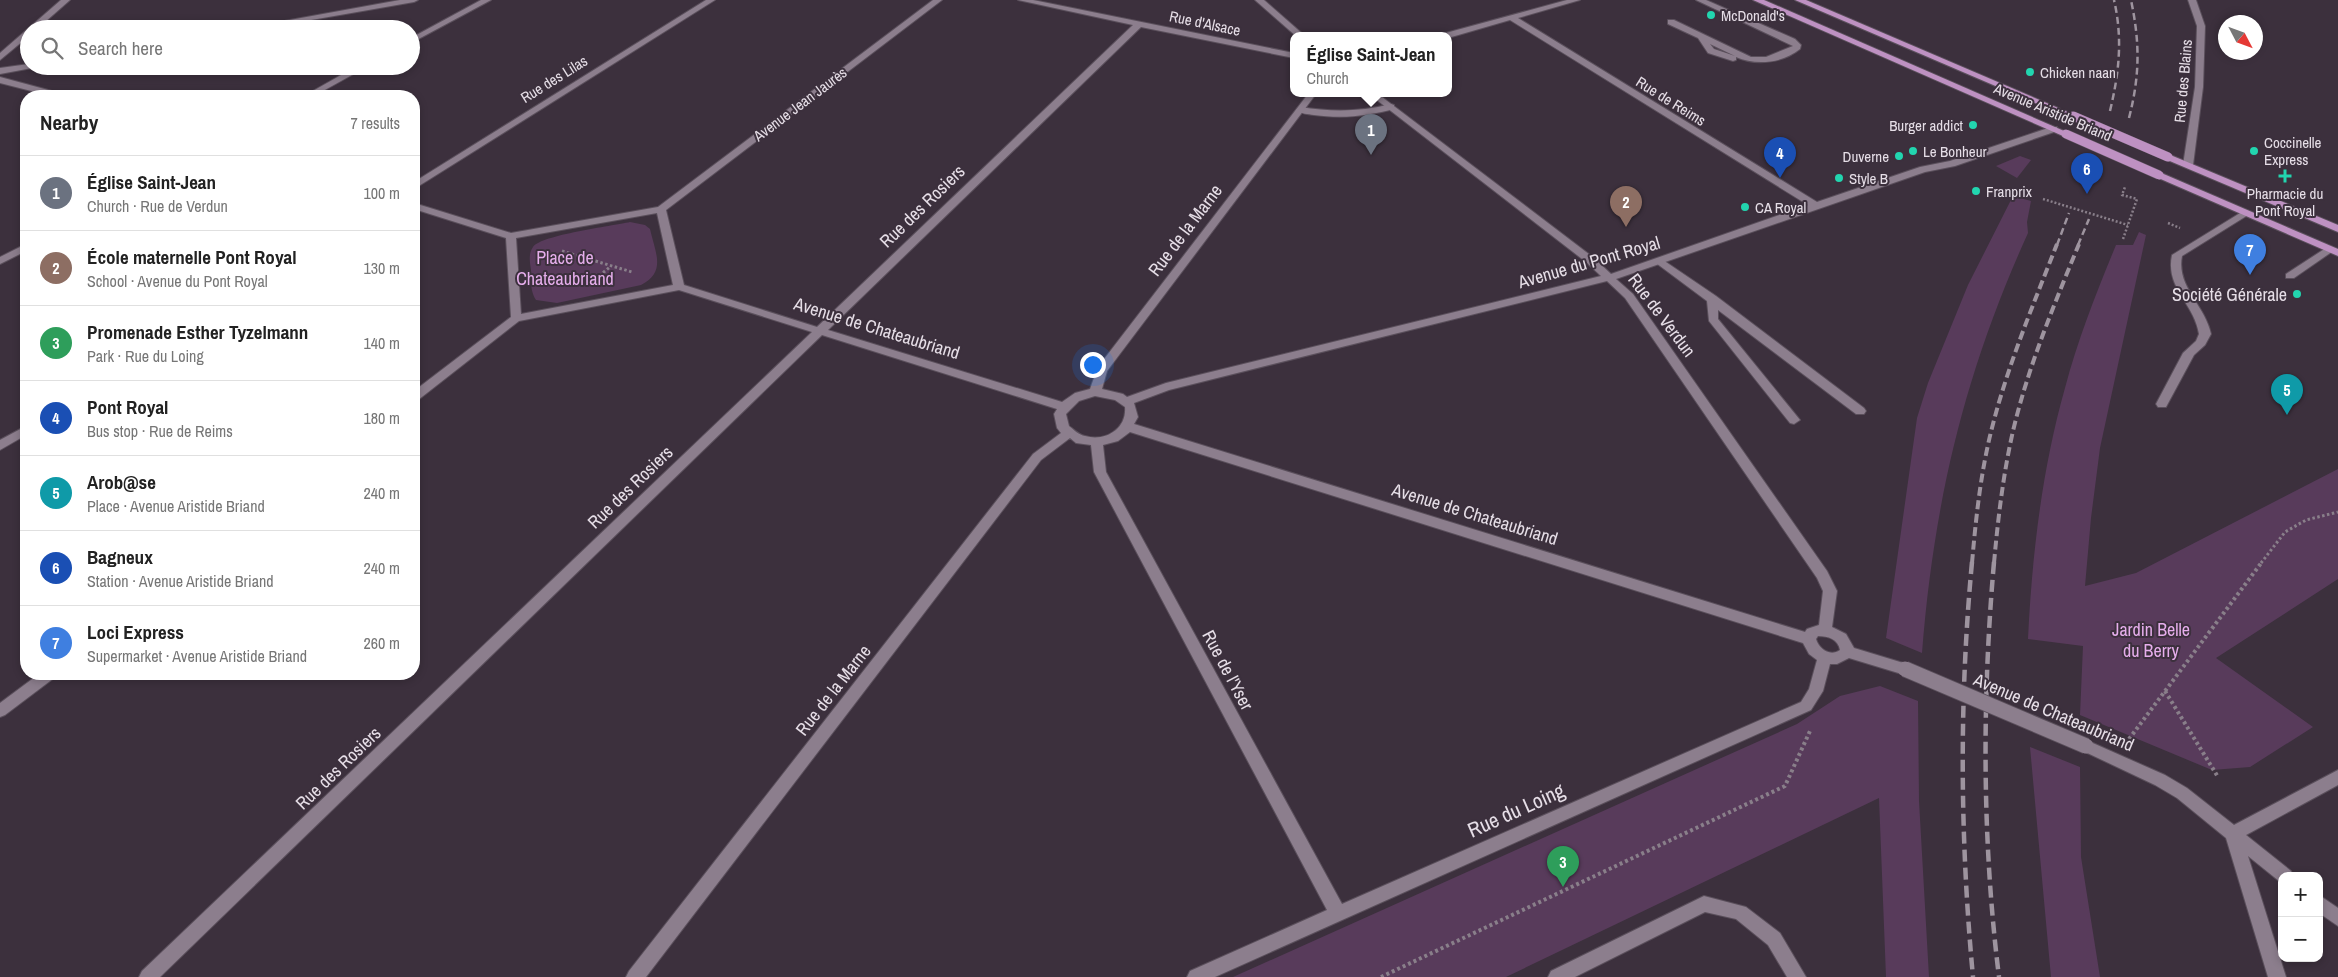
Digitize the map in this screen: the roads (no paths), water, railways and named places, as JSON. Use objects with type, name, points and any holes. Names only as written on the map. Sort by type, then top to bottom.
[{"type":"main road","name":"Avenue Aristide Briand","points":[[1756,0],[2334,251]]},
{"type":"main road","name":"Avenue Aristide Briand","points":[[1799,0],[2335,227]]},
{"type":"street","points":[[43,20],[66,0]]},
{"type":"street","points":[[297,20],[414,0]]},
{"type":"street","points":[[420,36],[487,0]]},
{"type":"street","name":"Rue des Lilas","points":[[420,182],[711,0]]},
{"type":"street","name":"Avenue Jean Jaurès","points":[[661,209],[938,0]]},
{"type":"street","name":"Rue d'Alsace","points":[[1022,0],[1290,55]]},
{"type":"street","points":[[1259,0],[1296,32]]},
{"type":"street","points":[[1452,34],[1576,0]]},
{"type":"street","points":[[1671,22],[1700,36],[1711,51],[1724,56],[1750,60],[1768,60],[1796,49],[1797,45],[1700,0]]},
{"type":"street","name":"Rue des Blains","points":[[2188,165],[2199,87],[2201,26],[2192,0]]},
{"type":"street","name":"Rue de Reims","points":[[1512,18],[1816,206]]},
{"type":"street","name":"Rue des Rosiers","points":[[148,977],[1139,24]]},
{"type":"street","points":[[0,57],[20,40]]},
{"type":"street","points":[[0,71],[20,68]]},
{"type":"street","points":[[319,90],[347,75]]},
{"type":"street","points":[[0,80],[38,90]]},
{"type":"street","name":"Rue de la Marne","points":[[1096,392],[1102,370],[1310,97]]},
{"type":"street","name":"Rue de Verdun","points":[[1377,97],[1611,277],[1630,296],[1822,575],[1830,591],[1825,631]]},
{"type":"street","points":[[1300,110],[1345,117],[1391,107]]},
{"type":"street","name":"Avenue du Pont Royal","points":[[1126,402],[1166,387],[1611,277],[1923,169],[1952,164],[2054,129]]},
{"type":"street","points":[[420,208],[511,236],[661,209],[679,287],[516,318],[420,392]]},
{"type":"street","points":[[2162,404],[2189,353],[2201,343],[2206,334],[2200,316],[2177,283],[2174,266],[2177,255],[2246,212]]},
{"type":"street","points":[[511,236],[516,318]]},
{"type":"street","points":[[0,261],[20,250]]},
{"type":"street","points":[[2290,276],[2334,251]]},
{"type":"street","points":[[1660,261],[1712,298],[1860,411]]},
{"type":"street","name":"Avenue de Chateaubriand","points":[[679,287],[1064,407]]},
{"type":"street","points":[[1712,298],[1713,319],[1794,420]]},
{"type":"street","points":[[1096,392],[1112,394],[1126,402],[1132,411],[1132,422],[1129,427],[1115,437],[1096,441],[1076,438],[1069,434],[1060,421],[1060,414],[1064,407],[1077,397],[1096,392]]},
{"type":"street","name":"Avenue de Chateaubriand","points":[[1129,427],[1809,639]]},
{"type":"street","points":[[0,446],[20,434]]},
{"type":"street","name":"Rue de la Marne","points":[[635,977],[1037,458],[1069,434]]},
{"type":"street","name":"Rue de l'Yser","points":[[1096,441],[1100,472],[1338,914]]},
{"type":"street","points":[[1825,631],[1842,639],[1845,643],[1847,652],[1839,658],[1825,656],[1811,647],[1809,639],[1812,633],[1825,631]]},
{"type":"street","name":"Avenue de Chateaubriand","points":[[1847,652],[1904,669],[2086,746],[2160,780],[2182,793],[2280,872]]},
{"type":"street","name":"Rue du Loing","points":[[1196,977],[1806,706],[1816,691],[1825,656]]},
{"type":"street","points":[[0,711],[41,680]]},
{"type":"street","points":[[2277,977],[2233,834],[2338,777]]},
{"type":"street","points":[[1557,977],[1704,904],[1740,912],[1774,939],[1797,977]]},
{"type":"street","points":[[2323,906],[2338,918]]},
{"type":"railway","points":[[2110,111],[2119,56],[2117,14],[2114,0]]},
{"type":"railway","points":[[2129,118],[2133,102],[2138,59],[2131,0]]},
{"type":"railway","points":[[2057,245],[2069,213]]},
{"type":"railway","points":[[2078,245],[2089,219]]},
{"type":"railway","points":[[1972,563],[1982,476],[1999,401],[2014,355],[2057,244]]},
{"type":"railway","points":[[1994,563],[2009,448],[2019,407],[2042,336],[2079,244]]},
{"type":"railway","points":[[1972,562],[1965,666],[1963,770],[1966,873],[1973,977]]},
{"type":"railway","points":[[1994,562],[1987,666],[1986,770],[1989,874],[1999,977]]},
{"type":"place","name":"McDonald's","points":[[1711,15]]},
{"type":"place","name":"Chicken naan","points":[[2030,72]]},
{"type":"place","name":"Burger addict","points":[[1973,125]]},
{"type":"place","name":"Le Bonheur","points":[[1913,151]]},
{"type":"place","name":"Coccinelle Express","points":[[2254,151]]},
{"type":"place","name":"Église Saint-Jean","points":[[1371,155]]},
{"type":"place","name":"Duverne","points":[[1899,156]]},
{"type":"place","name":"Pharmacie du Pont Royal","points":[[2285,176]]},
{"type":"place","name":"Pont Royal","points":[[1780,178]]},
{"type":"place","name":"Style B","points":[[1839,178]]},
{"type":"place","name":"Franprix","points":[[1976,191]]},
{"type":"place","name":"Bagneux","points":[[2087,194]]},
{"type":"place","name":"CA Royal","points":[[1745,207]]},
{"type":"place","name":"École maternelle Pont Royal","points":[[1626,227]]},
{"type":"place","name":"Loci Express","points":[[2250,275]]},
{"type":"place","name":"Société Générale","points":[[2297,294]]},
{"type":"place","name":"Arob@se","points":[[2287,415]]},
{"type":"place","name":"Promenade Esther Tyzelmann","points":[[1563,887]]},
{"type":"park label","name":"Place de Chateaubriand","points":[[565,267]]},
{"type":"park label","name":"Jardin Belle du Berry","points":[[2151,639]]}]
